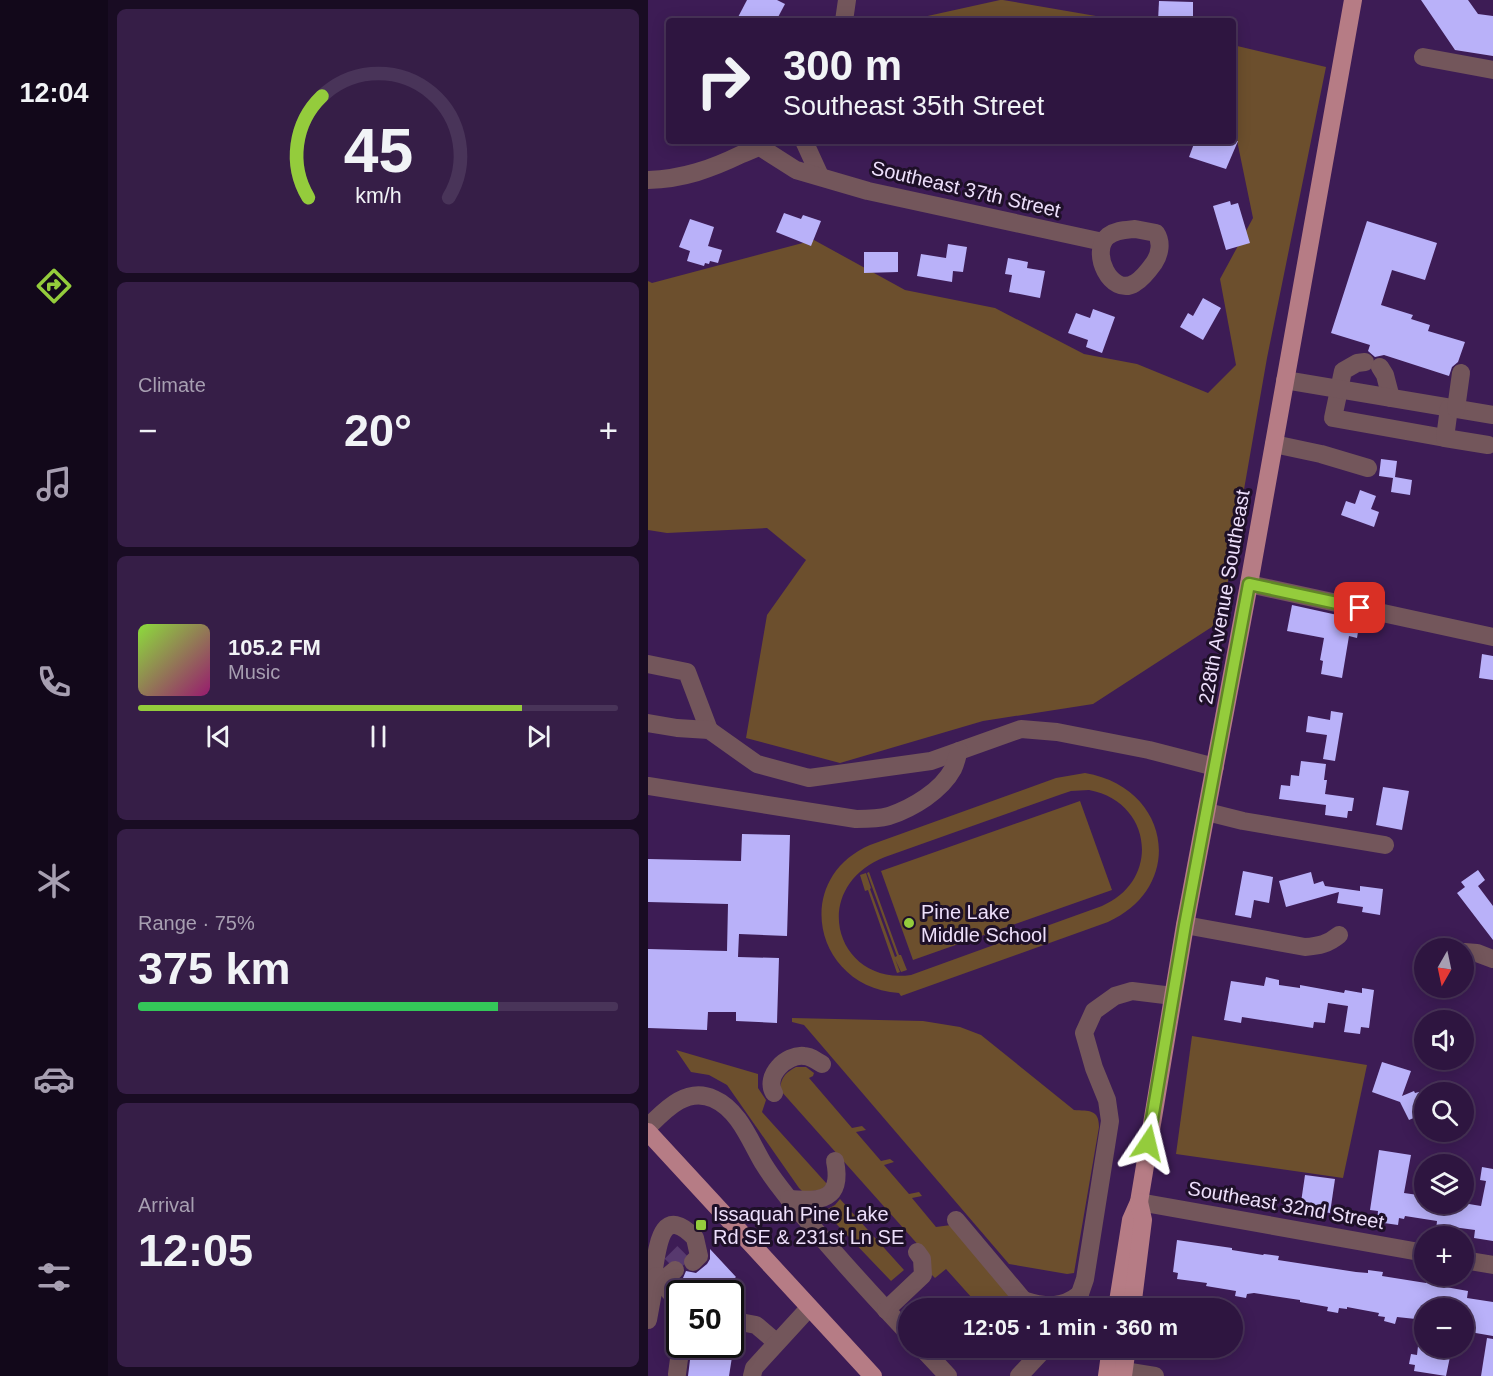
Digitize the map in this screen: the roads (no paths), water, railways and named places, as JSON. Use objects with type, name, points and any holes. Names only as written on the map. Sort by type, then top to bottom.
[{"type":"main road","name":"228th Avenue Southeast","points":[[1119,1298],[1131,1220],[1139,1202],[1185,925],[1249,584],[1353,0]]},
{"type":"main road","points":[[648,1132],[873,1376]]},
{"type":"main road","name":"228th Avenue Southeast","points":[[1133,1298],[1143,1220],[1139,1202]]},
{"type":"main road","points":[[1114,1358],[1118,1374]]},
{"type":"main road","points":[[1118,1374],[1123,1358]]},
{"type":"street","points":[[844,18],[847,0]]},
{"type":"street","points":[[1423,57],[1493,70]]},
{"type":"street","name":"Southeast 37th Street","points":[[648,180],[692,175],[721,165],[764,144],[796,170],[868,191],[1103,242]]},
{"type":"street","points":[[805,144],[820,176]]},
{"type":"street","points":[[1391,398],[1385,375],[1373,364],[1357,363],[1343,371],[1333,418],[1488,445]]},
{"type":"street","points":[[1445,438],[1461,373]]},
{"type":"street","points":[[1286,380],[1493,415]]},
{"type":"street","points":[[1274,444],[1321,454],[1368,468]]},
{"type":"street","points":[[1249,584],[1493,637]]},
{"type":"street","points":[[648,664],[687,672],[709,730]]},
{"type":"street","points":[[648,723],[709,730],[757,764],[809,778],[931,760],[1021,729],[1149,750],[1215,767]]},
{"type":"street","points":[[648,786],[856,819],[877,819],[918,803],[937,788],[953,769],[959,751]]},
{"type":"street","points":[[1207,813],[1385,845]]},
{"type":"street","points":[[1185,925],[1305,947],[1319,946],[1339,935]]},
{"type":"street","points":[[1474,953],[1493,959]]},
{"type":"street","points":[[1078,1298],[1085,1279],[1110,1121],[1107,1100],[1094,1068],[1084,1033],[1094,1011],[1115,996],[1132,991],[1173,996]]},
{"type":"street","points":[[774,1093],[771,1078],[775,1070],[793,1057],[813,1058],[822,1064]]},
{"type":"street","points":[[648,1127],[669,1106],[687,1097],[702,1095],[714,1098],[728,1107],[739,1121],[773,1180],[846,1266],[898,1323]]},
{"type":"street","points":[[789,1199],[819,1200],[830,1194],[836,1183],[835,1161]]},
{"type":"street","name":"Southeast 32nd Street","points":[[1139,1202],[1414,1251]]},
{"type":"street","points":[[956,1220],[1022,1298]]},
{"type":"street","points":[[886,1310],[923,1275],[922,1259],[917,1252]]},
{"type":"street","points":[[1474,1262],[1493,1265]]},
{"type":"street","points":[[648,1320],[673,1266]]},
{"type":"street","points":[[752,1376],[754,1368],[809,1308]]},
{"type":"street","points":[[744,1323],[756,1325],[776,1342]]},
{"type":"street","points":[[677,1374],[679,1358]]},
{"type":"street","points":[[931,1358],[948,1376]]},
{"type":"street","points":[[1019,1376],[1036,1358]]},
{"type":"street","points":[[1118,1374],[1155,1376]]},
{"type":"tunnel","points":[[671,1265],[684,1252]]},
{"type":"place","name":"Pine Lake Middle School","points":[[909,923]]},
{"type":"place","name":"Issaquah Pine Lake Rd SE & 231st Ln SE","points":[[701,1225]]}]
